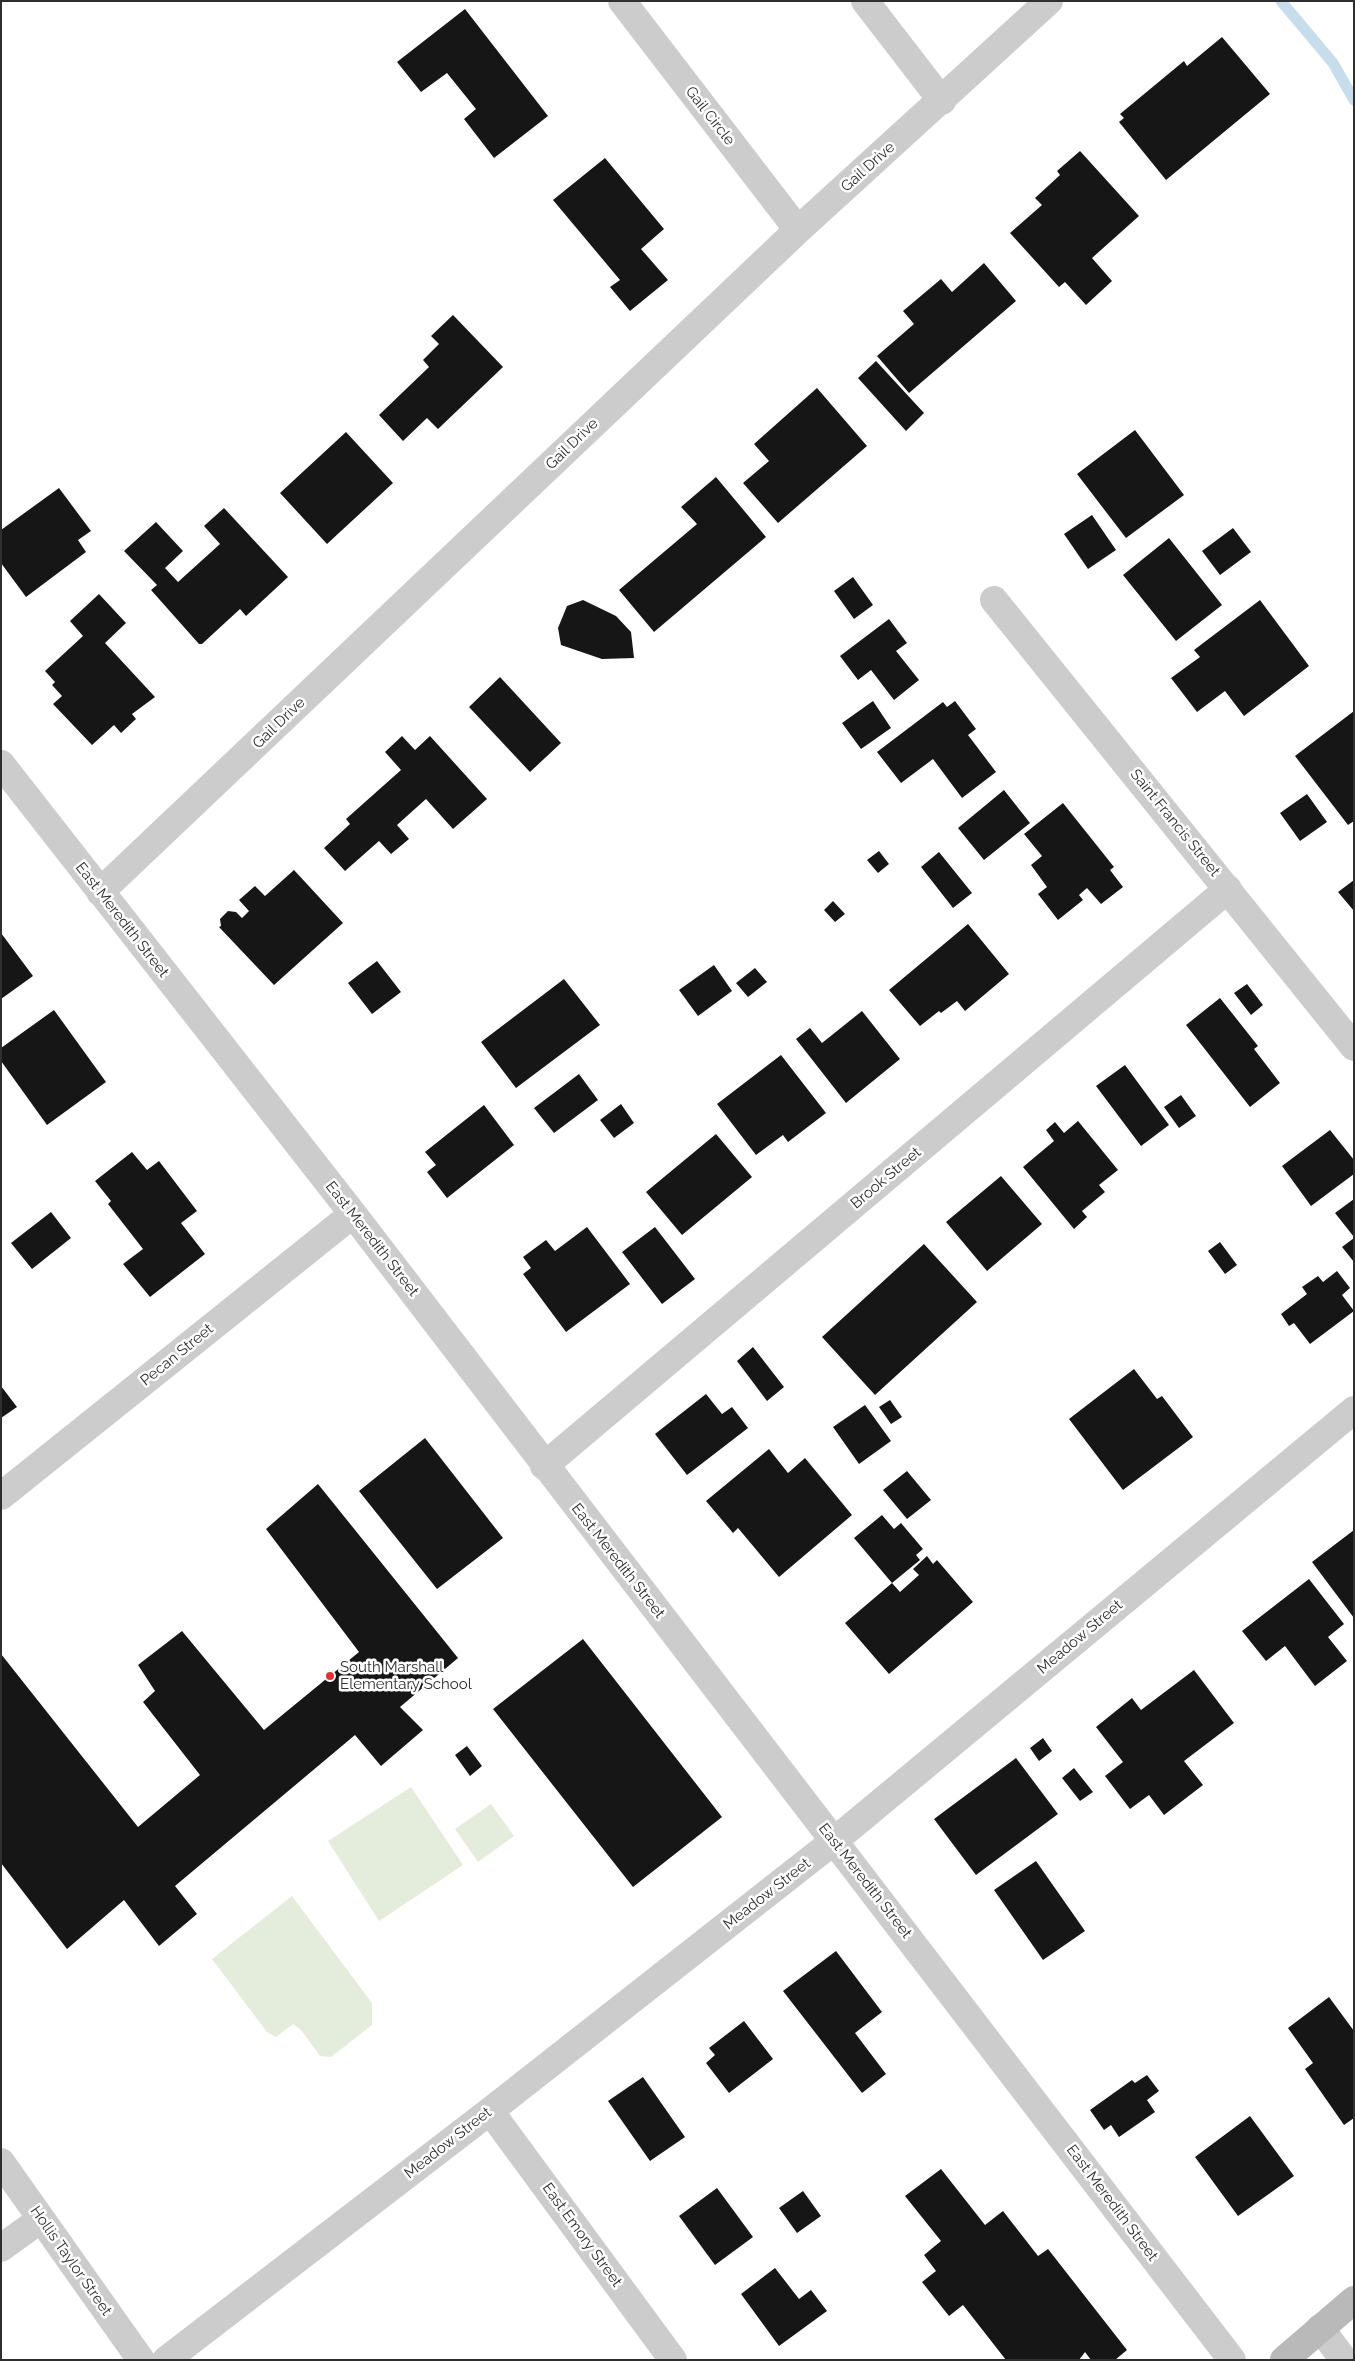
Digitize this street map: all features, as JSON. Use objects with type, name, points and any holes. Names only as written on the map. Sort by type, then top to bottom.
[{"type":"main road","points":[[1284,2360],[1354,2300]]},
{"type":"street","name":"Gail Circle","points":[[622,1],[798,230]]},
{"type":"street","points":[[865,1],[942,101]]},
{"type":"street","name":"Gail Drive","points":[[100,892],[798,230],[1050,1]]},
{"type":"street","name":"Saint Francis Street","points":[[994,600],[1354,1047]]},
{"type":"street","name":"East Meredith Street","points":[[1,764],[353,1214],[544,1466],[1232,2360]]},
{"type":"street","name":"Brook Street","points":[[544,1466],[1228,889]]},
{"type":"street","name":"Pecan Street","points":[[1,1496],[353,1214]]},
{"type":"street","name":"Meadow Street","points":[[166,2360],[490,2111],[834,1841],[1354,1410]]},
{"type":"street","name":"East Emory Street","points":[[490,2111],[673,2360]]},
{"type":"street","name":"Hollis Taylor Street","points":[[1,2162],[141,2360]]},
{"type":"street","points":[[1,2248],[41,2219]]},
{"type":"street","points":[[1320,2328],[1344,2360]]},
{"type":"green space","points":[[411,1787],[463,1865],[379,1921],[328,1841]]},
{"type":"green space","points":[[491,1804],[514,1836],[478,1862],[455,1829]]},
{"type":"green space","points":[[292,1896],[372,2003],[372,2025],[331,2057],[320,2056],[301,2030],[293,2024],[276,2037],[267,2032],[212,1959]]},
{"type":"building","points":[[465,9],[548,116],[494,158],[464,119],[476,109],[447,73],[421,92],[397,62]]},
{"type":"building","points":[[1222,37],[1270,94],[1166,180],[1119,122],[1124,118],[1120,114],[1184,61],[1187,66]]},
{"type":"building","points":[[1080,151],[1139,216],[1092,258],[1112,281],[1086,305],[1065,282],[1059,287],[1010,233],[1042,205],[1035,198],[1060,175],[1057,171]]},
{"type":"building","points":[[605,158],[664,229],[641,249],[668,280],[630,311],[610,287],[620,280],[553,200]]},
{"type":"building","points":[[984,263],[1016,301],[909,393],[877,356],[914,324],[903,311],[941,279],[952,292]]},
{"type":"building","points":[[453,315],[503,367],[438,429],[427,418],[403,441],[379,415],[429,367],[423,360],[439,344],[431,336]]},
{"type":"building","points":[[876,361],[924,413],[906,431],[858,378]]},
{"type":"building","points":[[817,388],[867,446],[778,523],[743,483],[769,461],[754,444]]},
{"type":"building","points":[[1135,430],[1184,495],[1126,538],[1077,474]]},
{"type":"building","points":[[346,432],[393,483],[327,544],[280,493]]},
{"type":"building","points":[[716,477],[766,537],[654,632],[619,590],[697,524],[681,507]]},
{"type":"building","points":[[59,488],[91,531],[78,540],[86,552],[26,597],[1,563],[1,530]]},
{"type":"building","points":[[224,508],[288,577],[246,616],[240,609],[202,644],[199,644],[151,590],[157,585],[124,551],[156,522],[183,551],[165,568],[178,582],[220,544],[204,526]]},
{"type":"building","points":[[1092,515],[1116,550],[1088,569],[1064,534]]},
{"type":"building","points":[[1233,528],[1251,552],[1220,575],[1202,551]]},
{"type":"building","points":[[1169,538],[1222,605],[1176,641],[1123,575]]},
{"type":"building","points":[[853,577],[873,605],[854,619],[834,591]]},
{"type":"building","points":[[99,594],[126,623],[105,643],[155,697],[132,714],[136,719],[121,733],[114,725],[92,745],[53,704],[62,696],[52,685],[55,682],[45,671],[83,636],[70,621]]},
{"type":"building","points":[[583,600],[616,616],[631,632],[634,658],[602,659],[561,645],[558,628],[567,606]]},
{"type":"building","points":[[1260,600],[1309,666],[1244,716],[1225,691],[1197,712],[1171,678],[1200,657],[1194,650]]},
{"type":"building","points":[[889,619],[907,643],[896,651],[919,680],[894,700],[871,670],[858,680],[840,656]]},
{"type":"building","points":[[500,677],[561,743],[530,772],[469,707]]},
{"type":"building","points":[[873,701],[891,728],[861,749],[842,723]]},
{"type":"building","points":[[955,701],[976,729],[968,735],[996,772],[962,798],[933,759],[901,783],[877,752],[943,702],[947,707]]},
{"type":"building","points":[[1354,711],[1354,821],[1348,825],[1295,756]]},
{"type":"building","points":[[402,736],[415,750],[430,736],[487,799],[453,829],[426,799],[397,825],[409,839],[391,854],[379,841],[345,871],[324,848],[350,824],[346,819],[401,770],[385,752]]},
{"type":"building","points":[[1004,790],[1030,823],[984,860],[958,828]]},
{"type":"building","points":[[1307,794],[1327,822],[1300,841],[1280,813]]},
{"type":"building","points":[[1063,803],[1114,867],[1110,870],[1123,887],[1101,904],[1087,888],[1079,895],[1083,900],[1058,920],[1038,894],[1047,887],[1031,865],[1042,856],[1024,834]]},
{"type":"building","points":[[879,851],[889,864],[878,873],[867,860]]},
{"type":"building","points":[[939,852],[972,893],[953,908],[921,867]]},
{"type":"building","points":[[294,870],[343,923],[274,985],[219,927],[221,926],[220,919],[228,911],[236,912],[242,918],[249,911],[239,900],[255,886],[265,896]]},
{"type":"building","points":[[1354,880],[1354,911],[1338,892]]},
{"type":"building","points":[[833,901],[845,914],[835,922],[824,910]]},
{"type":"building","points":[[968,924],[1009,974],[965,1011],[957,1001],[941,1013],[939,1011],[920,1026],[889,990]]},
{"type":"building","points":[[1,933],[33,976],[1,999]]},
{"type":"building","points":[[377,961],[401,992],[372,1014],[348,983]]},
{"type":"building","points":[[714,965],[732,991],[698,1016],[679,990]]},
{"type":"building","points":[[755,968],[767,982],[748,997],[736,983]]},
{"type":"building","points":[[564,979],[600,1025],[516,1088],[481,1042]]},
{"type":"building","points":[[1247,984],[1263,1005],[1251,1015],[1234,993]]},
{"type":"building","points":[[1220,998],[1258,1046],[1254,1049],[1280,1083],[1250,1107],[1186,1025]]},
{"type":"building","points":[[54,1010],[106,1082],[47,1125],[1,1061],[1,1048]]},
{"type":"building","points":[[862,1011],[900,1059],[846,1103],[796,1039],[810,1028],[822,1043]]},
{"type":"building","points":[[781,1055],[826,1113],[788,1142],[783,1135],[756,1155],[717,1104]]},
{"type":"building","points":[[1125,1065],[1169,1125],[1141,1146],[1096,1086]]},
{"type":"building","points":[[579,1074],[598,1100],[554,1133],[534,1108]]},
{"type":"building","points":[[1181,1095],[1196,1116],[1179,1128],[1164,1107]]},
{"type":"building","points":[[621,1104],[634,1123],[614,1138],[600,1120]]},
{"type":"building","points":[[484,1105],[514,1145],[447,1198],[427,1172],[436,1165],[425,1152]]},
{"type":"building","points":[[1078,1121],[1118,1170],[1099,1185],[1105,1192],[1082,1211],[1087,1217],[1074,1229],[1023,1167],[1054,1141],[1046,1130],[1055,1122],[1064,1133]]},
{"type":"building","points":[[1330,1130],[1354,1160],[1354,1174],[1311,1206],[1282,1166]]},
{"type":"building","points":[[716,1134],[752,1177],[682,1235],[646,1192]]},
{"type":"building","points":[[132,1152],[147,1170],[159,1161],[197,1211],[181,1223],[205,1254],[150,1297],[123,1264],[143,1249],[108,1204],[111,1201],[95,1181]]},
{"type":"building","points":[[1001,1176],[1042,1224],[987,1271],[946,1222]]},
{"type":"building","points":[[1354,1199],[1354,1237],[1335,1213]]},
{"type":"building","points":[[51,1212],[71,1238],[32,1269],[11,1243]]},
{"type":"building","points":[[587,1227],[630,1284],[566,1332],[523,1274],[531,1268],[523,1257],[546,1240],[555,1251]]},
{"type":"building","points":[[655,1227],[695,1279],[662,1304],[622,1252]]},
{"type":"building","points":[[1354,1238],[1354,1262],[1342,1247]]},
{"type":"building","points":[[1220,1242],[1237,1265],[1225,1274],[1208,1251]]},
{"type":"building","points":[[924,1244],[977,1302],[875,1395],[822,1337]]},
{"type":"building","points":[[1337,1271],[1350,1288],[1342,1295],[1354,1311],[1310,1344],[1294,1323],[1289,1326],[1281,1314],[1307,1294],[1302,1287],[1318,1276],[1323,1282]]},
{"type":"building","points":[[753,1347],[784,1387],[767,1401],[737,1361]]},
{"type":"building","points":[[1134,1369],[1157,1399],[1162,1396],[1193,1437],[1123,1490],[1069,1419]]},
{"type":"building","points":[[1,1386],[17,1407],[1,1418]]},
{"type":"building","points":[[706,1394],[722,1414],[732,1407],[748,1428],[687,1475],[655,1434]]},
{"type":"building","points":[[890,1400],[902,1417],[891,1424],[879,1407]]},
{"type":"building","points":[[865,1405],[891,1441],[859,1464],[833,1427]]},
{"type":"building","points":[[425,1438],[503,1538],[437,1589],[359,1491]]},
{"type":"building","points":[[769,1449],[788,1473],[805,1458],[852,1515],[779,1577],[738,1528],[733,1533],[706,1501]]},
{"type":"building","points":[[907,1471],[931,1500],[907,1519],[883,1490]]},
{"type":"building","points":[[318,1484],[458,1658],[400,1707],[423,1730],[381,1766],[355,1735],[175,1886],[197,1914],[159,1946],[124,1900],[67,1949],[1,1863],[1,1654],[138,1827],[200,1775],[143,1702],[155,1691],[138,1665],[182,1631],[264,1730],[359,1652],[266,1529]]},
{"type":"building","points":[[882,1515],[894,1529],[901,1523],[923,1549],[916,1555],[920,1560],[892,1583],[854,1538]]},
{"type":"building","points":[[1354,1530],[1354,1618],[1312,1562]]},
{"type":"building","points":[[927,1556],[933,1564],[937,1560],[973,1602],[889,1674],[845,1623],[892,1583],[900,1592],[919,1575],[913,1569]]},
{"type":"building","points":[[1309,1579],[1344,1624],[1328,1637],[1347,1661],[1315,1686],[1285,1646],[1266,1661],[1242,1631]]},
{"type":"building","points":[[583,1639],[722,1817],[633,1887],[493,1709]]},
{"type":"building","points":[[1194,1670],[1234,1723],[1184,1761],[1203,1785],[1164,1815],[1149,1795],[1130,1809],[1105,1776],[1123,1762],[1096,1727],[1132,1698],[1141,1710]]},
{"type":"building","points":[[1043,1738],[1052,1751],[1039,1761],[1030,1748]]},
{"type":"building","points":[[467,1746],[482,1766],[470,1776],[455,1755]]},
{"type":"building","points":[[1016,1758],[1058,1814],[976,1875],[934,1819]]},
{"type":"building","points":[[1074,1768],[1093,1792],[1080,1801],[1062,1778]]},
{"type":"building","points":[[1036,1861],[1085,1931],[1043,1960],[994,1890]]},
{"type":"building","points":[[836,1951],[882,2012],[855,2033],[886,2074],[862,2093],[783,1991]]},
{"type":"building","points":[[1329,1997],[1354,2031],[1354,2118],[1344,2125],[1305,2069],[1313,2063],[1288,2028]]},
{"type":"building","points":[[744,2021],[773,2059],[729,2093],[706,2063],[715,2055],[709,2048]]},
{"type":"building","points":[[1147,2075],[1159,2091],[1147,2100],[1155,2112],[1119,2137],[1111,2125],[1104,2130],[1090,2110],[1132,2080],[1135,2083]]},
{"type":"building","points":[[643,2077],[685,2137],[650,2161],[608,2101]]},
{"type":"building","points":[[1250,2116],[1294,2176],[1238,2216],[1195,2157]]},
{"type":"building","points":[[941,2169],[985,2225],[1003,2211],[1038,2256],[1048,2249],[1127,2350],[1115,2360],[1091,2360],[1085,2352],[1079,2360],[1006,2360],[963,2305],[949,2316],[922,2282],[936,2271],[924,2255],[941,2241],[905,2196]]},
{"type":"building","points":[[717,2188],[753,2237],[715,2265],[679,2216]]},
{"type":"building","points":[[803,2191],[821,2216],[797,2233],[779,2208]]},
{"type":"building","points":[[775,2268],[799,2299],[811,2290],[827,2311],[779,2346],[741,2294]]},
{"type":"waterway","points":[[1281,1],[1333,63],[1354,100]]},
{"type":"place","name":"South Marshall Elementary School","points":[[330,1676]]}]
